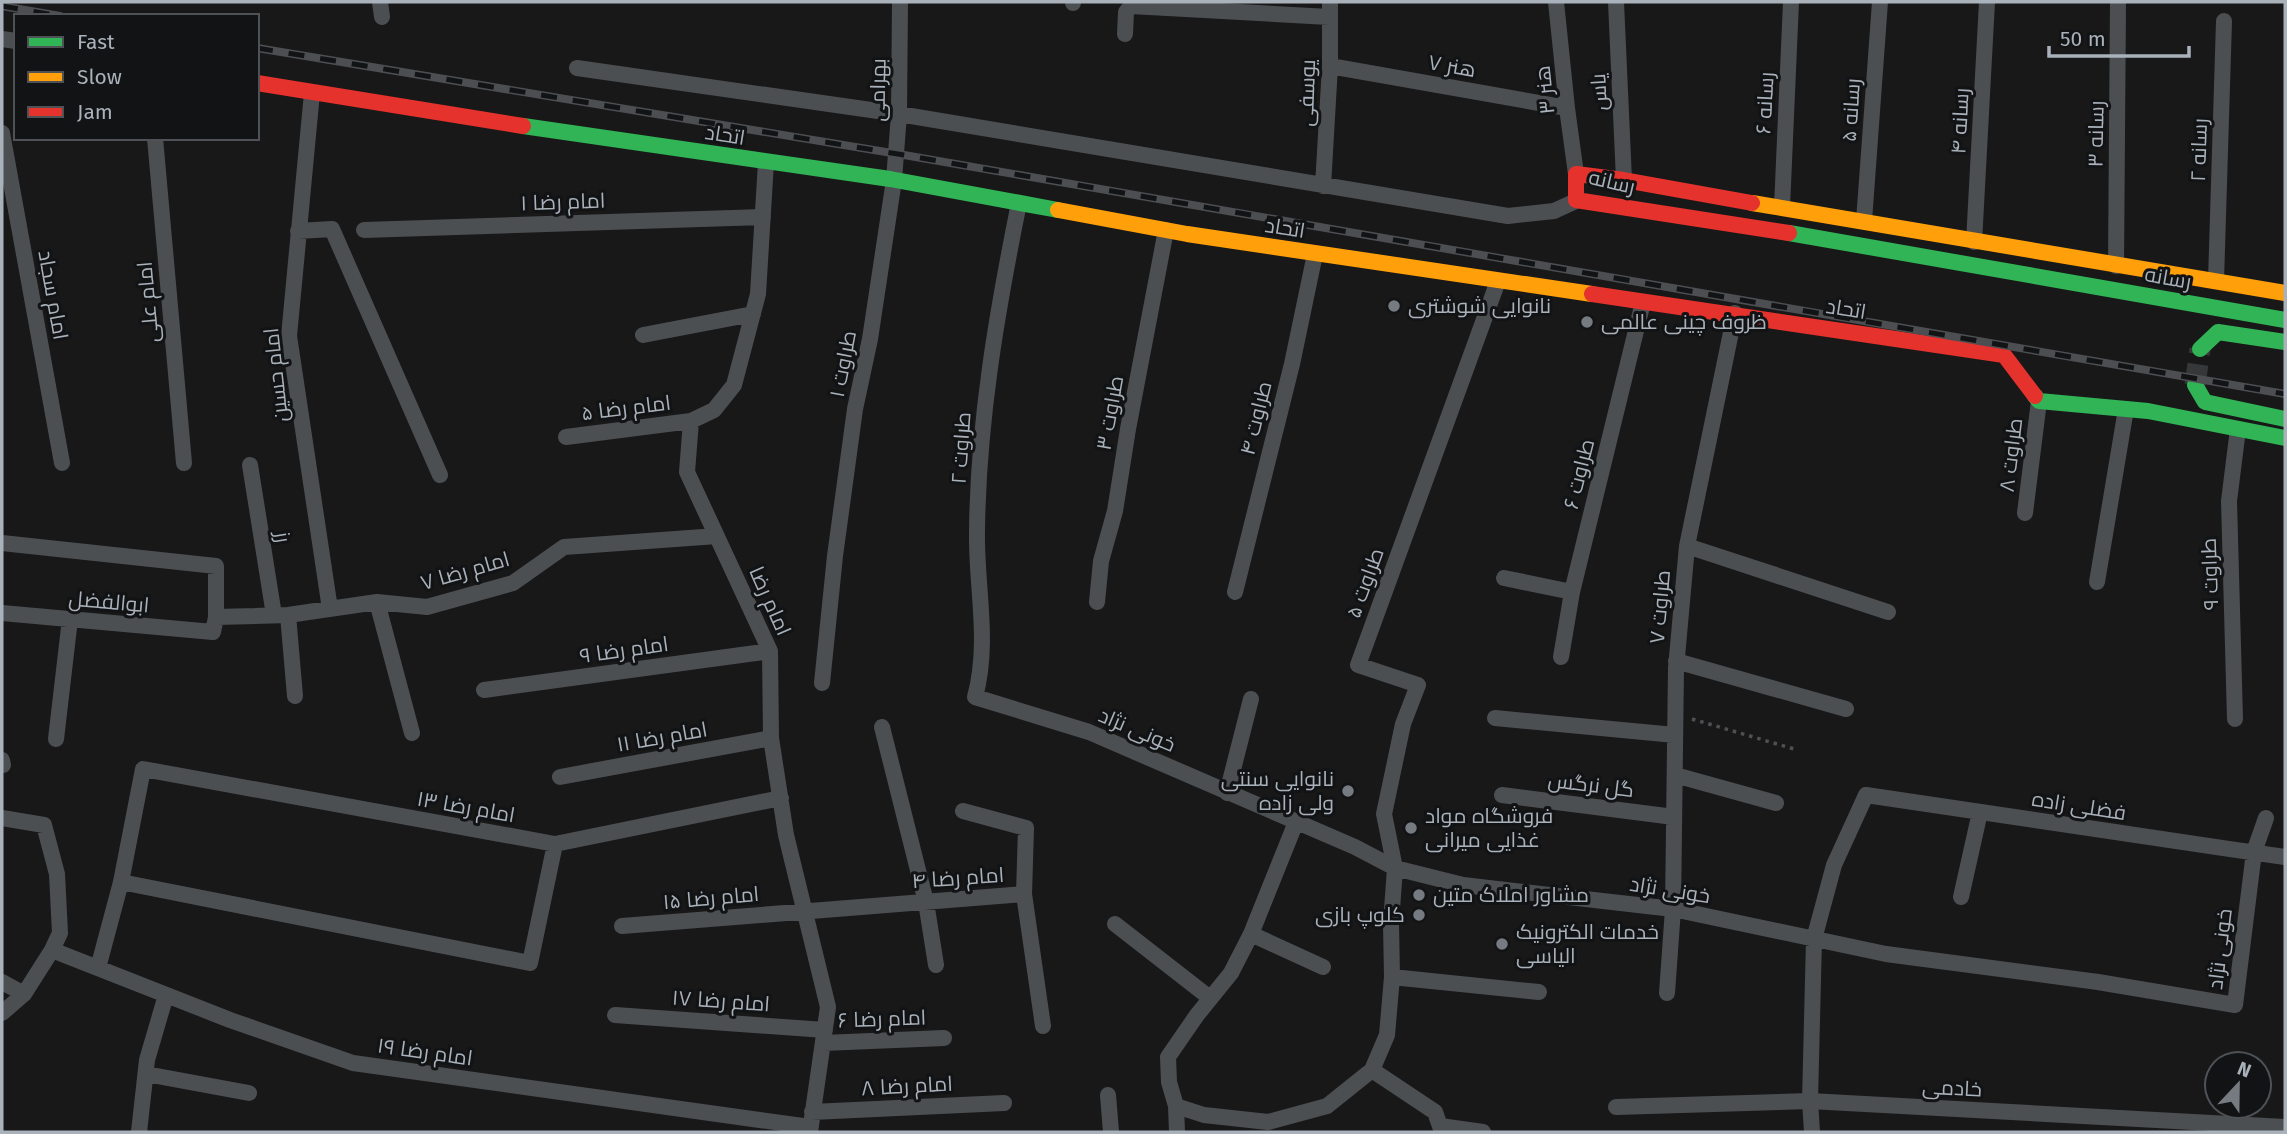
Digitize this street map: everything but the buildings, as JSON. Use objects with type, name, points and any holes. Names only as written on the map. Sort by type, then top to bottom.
[{"type":"street","name":"بهرامی","points":[[894,180],[899,114],[900,2]]},
{"type":"street","name":"هنر ۳","points":[[1556,2],[1576,174]]},
{"type":"street","name":"یاس","points":[[1616,2],[1624,180]]},
{"type":"street","name":"رسانه ۶","points":[[1782,207],[1791,2]]},
{"type":"street","name":"رسانه ۵","points":[[1864,220],[1880,2]]},
{"type":"street","name":"رسانه ۴","points":[[1974,242],[1987,2]]},
{"type":"street","name":"رسانه ۳","points":[[2116,266],[2118,2]]},
{"type":"street","points":[[1125,34],[1126,12],[1132,6],[1329,9]]},
{"type":"street","name":"یوسفی","points":[[1323,186],[1330,66],[1329,9]]},
{"type":"street","name":"رسانه ۲","points":[[2216,281],[2224,21]]},
{"type":"street","name":"هنر ۷","points":[[1330,66],[1567,107]]},
{"type":"street","points":[[577,68],[899,114],[1508,216],[1554,211],[1578,200]]},
{"type":"street","name":"اتحاد","points":[[259,83],[894,180],[1166,230],[1315,254],[1735,313],[2004,355],[2039,401]]},
{"type":"street","name":"امام حسین","points":[[313,93],[289,336],[330,609]]},
{"type":"street","name":"امام سجاد","points":[[2,134],[62,463]]},
{"type":"street","name":"امام علی","points":[[155,140],[184,463]]},
{"type":"street","points":[[691,421],[714,410],[734,386],[758,294],[766,162]]},
{"type":"street","name":"رسانه","points":[[2285,293],[1974,242],[1864,220],[1576,174],[1576,200],[1759,228],[2285,320]]},
{"type":"street","name":"طراوت ۱","points":[[822,683],[835,556],[855,409],[870,340],[894,180]]},
{"type":"street","name":"طراوت ۲","points":[[975,697],[981,673],[982,613],[976,534],[981,450],[988,376],[1019,203]]},
{"type":"street","name":"امام رضا ۱","points":[[364,230],[763,217]]},
{"type":"street","points":[[299,230],[332,229],[440,475]]},
{"type":"street","name":"طراوت ۳","points":[[1097,602],[1101,561],[1115,511],[1166,230]]},
{"type":"street","name":"طراوت ۴","points":[[1235,592],[1292,364],[1315,254]]},
{"type":"street","name":"طراوت ۵","points":[[1395,868],[1384,814],[1403,724],[1418,685],[1357,665],[1498,281]]},
{"type":"street","name":"طراوت ۶","points":[[1560,657],[1572,592],[1643,302]]},
{"type":"street","name":"طراوت ۷","points":[[1667,993],[1673,909],[1676,661],[1687,546],[1735,313]]},
{"type":"street","points":[[643,335],[753,314]]},
{"type":"street","points":[[2200,349],[2218,332],[2285,342]]},
{"type":"street","points":[[2195,384],[2205,402],[2285,419]]},
{"type":"street","points":[[2039,401],[2126,409],[2285,438]]},
{"type":"street","name":"طراوت ۸","points":[[2025,513],[2039,401]]},
{"type":"street","points":[[2097,582],[2126,409]]},
{"type":"street","name":"امام رضا ۵","points":[[566,437],[691,421]]},
{"type":"street","name":"امام رضا","points":[[691,421],[687,472],[770,651],[772,738],[786,835],[828,1007],[811,1124]]},
{"type":"street","name":"طراوت ۹","points":[[2235,719],[2229,501],[2238,429]]},
{"type":"street","name":"رز","points":[[250,465],[295,696]]},
{"type":"street","name":"امام رضا ۷","points":[[214,624],[377,602],[427,607],[513,583],[564,547],[717,536]]},
{"type":"street","points":[[2,543],[216,566],[214,624]]},
{"type":"street","points":[[1687,546],[1888,612]]},
{"type":"street","points":[[1504,578],[1572,592]]},
{"type":"street","points":[[377,602],[412,733]]},
{"type":"street","name":"ابوالفضل","points":[[2,613],[70,619],[214,624]]},
{"type":"street","points":[[56,739],[70,619]]},
{"type":"street","name":"امام رضا ۹","points":[[484,690],[770,651]]},
{"type":"street","points":[[1676,661],[1846,709]]},
{"type":"street","name":"خونی نژاد","points":[[975,697],[1089,732],[1395,868],[1463,885],[1673,909],[1885,954],[2098,982],[2235,1005],[2254,852]]},
{"type":"street","points":[[1227,793],[1251,699]]},
{"type":"street","points":[[1495,718],[1675,735]]},
{"type":"street","points":[[882,727],[926,902],[936,965]]},
{"type":"street","name":"امام رضا ۱۱","points":[[560,777],[772,738]]},
{"type":"street","name":"امام رضا ۱۳","points":[[121,882],[143,769],[555,844],[780,798]]},
{"type":"street","points":[[1675,775],[1776,803]]},
{"type":"street","name":"گل نرگس","points":[[1502,795],[1674,817]]},
{"type":"street","name":"فضلی زاده","points":[[1814,939],[1834,865],[1866,795],[2285,857]]},
{"type":"street","points":[[963,811],[1026,828],[1024,894]]},
{"type":"street","points":[[1961,897],[1979,812]]},
{"type":"street","points":[[2,818],[44,825],[57,874],[60,933],[24,993],[2,1013]]},
{"type":"street","points":[[2254,852],[2266,818]]},
{"type":"street","points":[[1177,1132],[1176,1106],[1169,1082],[1168,1057],[1231,973],[1251,934],[1296,822]]},
{"type":"street","points":[[98,968],[121,882],[530,963],[555,844]]},
{"type":"street","points":[[1176,1106],[1204,1115],[1269,1127],[1327,1106],[1372,1070],[1387,1035],[1392,977],[1391,923],[1395,868]]},
{"type":"street","name":"امام رضا ۴","points":[[805,911],[1024,894],[1043,1026]]},
{"type":"street","name":"امام رضا ۱۵","points":[[622,926],[805,911]]},
{"type":"street","points":[[1115,924],[1210,998]]},
{"type":"street","points":[[1251,934],[1323,967]]},
{"type":"street","points":[[1812,1132],[1810,1101],[1814,939]]},
{"type":"street","name":"امام رضا ۱۹","points":[[52,950],[353,1063],[811,1124]]},
{"type":"street","points":[[1392,977],[1539,992]]},
{"type":"street","points":[[2,982],[24,993]]},
{"type":"street","points":[[139,1132],[147,1060],[166,995]]},
{"type":"street","name":"امام رضا ۱۷","points":[[615,1015],[823,1036]]},
{"type":"street","name":"امام رضا ۶","points":[[823,1036],[944,1038]]},
{"type":"street","points":[[1372,1070],[1435,1112],[1441,1129],[1483,1132]]},
{"type":"street","points":[[146,1074],[249,1093]]},
{"type":"street","points":[[1108,1095],[1111,1132]]},
{"type":"street","name":"خادمی","points":[[1616,1107],[1810,1101],[2285,1127]]},
{"type":"street","name":"امام رضا ۸","points":[[811,1124],[1004,1102]]},
{"type":"path","points":[[1676,715],[1794,749]]},
{"type":"tunnel","points":[[2195,385],[2200,349]]},
{"type":"railway","points":[[2,6],[48,14]]},
{"type":"railway","points":[[259,48],[904,155],[2285,394]]},
{"type":"traffic: fast","points":[[523,126],[890,179],[1058,210]]},
{"type":"traffic: fast","points":[[1789,233],[2285,320]]},
{"type":"traffic: fast","points":[[2200,349],[2218,332],[2285,342]]},
{"type":"traffic: fast","points":[[2195,385],[2205,402],[2285,419]]},
{"type":"traffic: fast","points":[[2035,396],[2039,401],[2148,411],[2285,438]]},
{"type":"traffic: slow","points":[[1752,203],[2285,293]]},
{"type":"traffic: slow","points":[[1058,210],[1187,234],[1592,294]]},
{"type":"traffic: jam","points":[[259,83],[523,126]]},
{"type":"traffic: jam","points":[[1752,203],[1576,174],[1576,200],[1789,233]]},
{"type":"traffic: jam","points":[[1592,294],[2004,355],[2035,396]]},
{"type":"place","name":"نانوایی شوشتری","points":[[1394,306]]},
{"type":"place","name":"ظروف چینی عالمی","points":[[1587,322]]},
{"type":"place","name":"نانوایی سنتی ولی زاده","points":[[1348,791]]},
{"type":"place","name":"فروشگاه مواد غذایی میرانی","points":[[1411,828]]},
{"type":"place","name":"مشاور املاک متین","points":[[1419,895]]},
{"type":"place","name":"کلوپ بازی","points":[[1419,915]]},
{"type":"place","name":"خدمات الکترونیک الیاسی","points":[[1502,944]]}]
